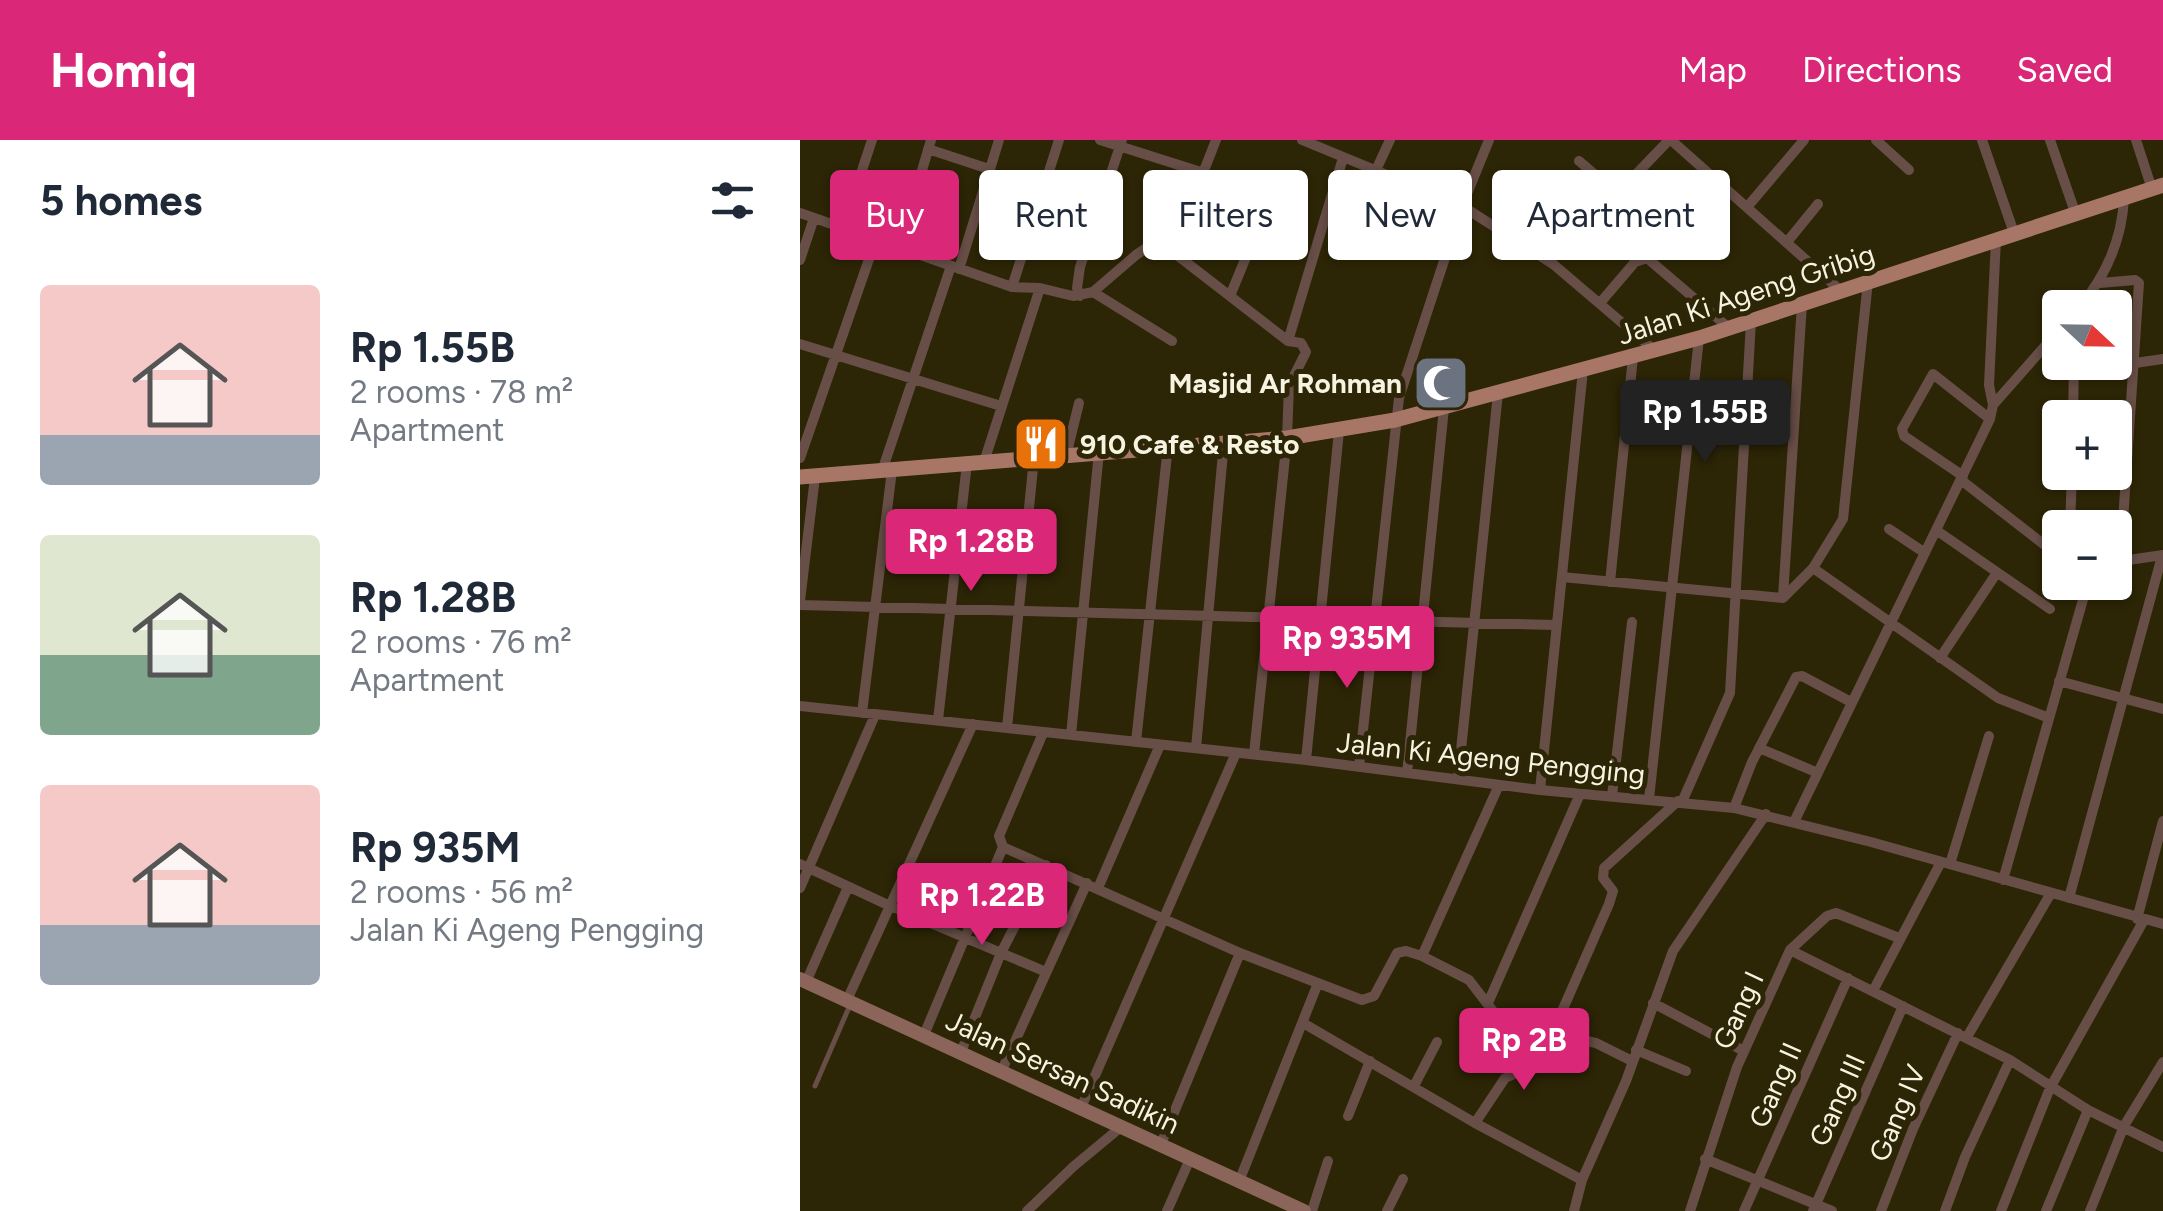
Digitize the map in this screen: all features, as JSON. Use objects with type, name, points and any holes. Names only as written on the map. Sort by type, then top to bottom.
[{"type":"main road","name":"Jalan Ki Ageng Gribig","points":[[807,477],[1287,438],[1395,420],[1751,322],[2158,187]]},
{"type":"main road","name":"Jalan Sersan Sadikin","points":[[803,981],[1304,1211]]},
{"type":"street","points":[[862,170],[872,140]]},
{"type":"street","points":[[800,888],[804,866],[869,714],[887,470],[912,380],[999,140]]},
{"type":"street","points":[[1012,287],[1059,140]]},
{"type":"street","points":[[1100,140],[1121,143],[1196,170]]},
{"type":"street","points":[[1205,170],[1216,140]]},
{"type":"street","points":[[1302,140],[1376,170],[1390,140]]},
{"type":"street","points":[[1472,181],[1488,140]]},
{"type":"street","points":[[1579,161],[1620,192],[1670,140],[1841,291]]},
{"type":"street","points":[[1748,206],[1804,140]]},
{"type":"street","points":[[1876,140],[1909,170]]},
{"type":"street","points":[[1982,140],[2014,232]]},
{"type":"street","points":[[2050,140],[2075,212]]},
{"type":"street","points":[[2136,140],[2158,187]]},
{"type":"street","points":[[1080,296],[1080,268],[1121,143]]},
{"type":"street","points":[[922,170],[929,145],[989,169]]},
{"type":"street","points":[[1288,341],[1343,158]]},
{"type":"street","points":[[2094,290],[2123,225],[2124,198]]},
{"type":"street","points":[[1787,242],[1818,204]]},
{"type":"street","points":[[1472,212],[1553,264],[1655,351]]},
{"type":"street","points":[[800,213],[830,223]]},
{"type":"street","points":[[800,260],[814,218]]},
{"type":"street","points":[[1794,822],[1990,420],[1996,238]]},
{"type":"street","points":[[934,260],[1012,287],[1080,296],[1094,292],[1143,251]]},
{"type":"street","points":[[1600,303],[1635,262],[1648,258],[1729,328]]},
{"type":"street","points":[[800,458],[869,260]]},
{"type":"street","points":[[1183,260],[1288,341],[1301,343],[1306,352],[1289,386],[1254,754]]},
{"type":"street","points":[[1230,296],[1245,260]]},
{"type":"street","points":[[1359,767],[1395,420],[1444,260]]},
{"type":"street","points":[[1783,598],[1812,568],[1843,519],[1868,281]]},
{"type":"street","points":[[2100,283],[2139,283],[2124,510]]},
{"type":"street","points":[[938,720],[950,609],[975,462],[1001,406],[1040,288]]},
{"type":"street","points":[[1094,292],[1172,341]]},
{"type":"street","points":[[1783,598],[1802,304]]},
{"type":"street","points":[[1552,1034],[1612,895],[1602,875],[1604,868],[1680,801],[1730,694],[1751,322]]},
{"type":"street","points":[[1650,799],[1698,338]]},
{"type":"street","points":[[800,344],[1001,406]]},
{"type":"street","points":[[1993,404],[2042,349]]},
{"type":"street","points":[[1610,582],[1633,357]]},
{"type":"street","points":[[2135,363],[2163,359]]},
{"type":"street","points":[[1540,790],[1583,370]]},
{"type":"street","points":[[1990,420],[1934,374],[1902,429],[1904,436],[2042,542]]},
{"type":"street","points":[[1458,779],[1498,394]]},
{"type":"street","points":[[1066,456],[1079,403]]},
{"type":"street","points":[[1408,773],[1444,408]]},
{"type":"street","points":[[1306,760],[1339,431]]},
{"type":"street","points":[[1196,748],[1224,442]]},
{"type":"street","points":[[1136,742],[1168,446]]},
{"type":"street","points":[[1072,736],[1099,452]]},
{"type":"street","points":[[1007,728],[1034,458]]},
{"type":"street","points":[[807,477],[800,603],[1556,625]]},
{"type":"street","points":[[1889,528],[1925,553]]},
{"type":"street","points":[[1936,530],[2050,608]]},
{"type":"street","points":[[2069,898],[2162,556],[2132,560]]},
{"type":"street","points":[[1812,568],[1998,698],[2049,718]]},
{"type":"street","points":[[1940,658],[1996,574]]},
{"type":"street","points":[[1562,577],[1783,598]]},
{"type":"street","points":[[2003,880],[2083,600]]},
{"type":"street","points":[[1612,796],[1632,622]]},
{"type":"street","points":[[1734,808],[1758,748],[1796,677],[1802,676],[1851,702]]},
{"type":"street","points":[[2059,681],[2163,709]]},
{"type":"street","name":"Jalan Ki Ageng Pengging","points":[[800,706],[1254,754],[1540,790],[1734,808],[2163,924]]},
{"type":"street","points":[[849,1001],[888,905],[973,724]]},
{"type":"street","points":[[924,1035],[1002,847],[999,836],[1043,732]]},
{"type":"street","points":[[1873,991],[1899,938],[1945,863],[1989,736]]},
{"type":"street","points":[[1002,1070],[1046,972],[1160,745]]},
{"type":"street","points":[[1758,748],[1818,773]]},
{"type":"street","points":[[1080,1110],[1236,753]]},
{"type":"street","points":[[1422,956],[1498,784]]},
{"type":"street","points":[[1488,1003],[1580,794]]},
{"type":"street","points":[[1574,1211],[1582,1180],[1681,935],[1766,814]]},
{"type":"street","points":[[2001,1211],[2050,1088],[2140,919],[2163,822]]},
{"type":"street","points":[[1002,847],[1240,953],[1366,1001],[1374,996],[1397,953],[1422,956],[1469,980],[1506,1023],[1537,1039]]},
{"type":"street","points":[[961,1052],[1002,953],[1046,865]]},
{"type":"street","points":[[804,866],[1046,972]]},
{"type":"street","points":[[803,981],[848,887]]},
{"type":"street","name":"Gang IV","points":[[1881,1211],[1912,1129],[1962,1035],[2051,893]]},
{"type":"street","name":"Gang I","points":[[1690,1211],[1744,1051],[1790,950],[1827,916],[1836,913],[1899,938]]},
{"type":"street","points":[[1790,950],[2010,1060],[2088,1110],[2163,1147]]},
{"type":"street","points":[[1160,1144],[1240,953]]},
{"type":"street","name":"Gang II","points":[[1744,1211],[1848,978]]},
{"type":"street","points":[[1240,1179],[1318,982]]},
{"type":"street","points":[[1653,1002],[1744,1051]]},
{"type":"street","name":"Gang III","points":[[1814,1208],[1902,1006]]},
{"type":"street","points":[[1303,1023],[1474,1123],[1582,1180]]},
{"type":"street","points":[[1474,1123],[1506,1078],[1519,1072],[1537,1039],[1552,1034],[1596,1043],[1686,1071]]},
{"type":"street","points":[[1414,1086],[1437,1042]]},
{"type":"street","points":[[1945,1211],[1971,1143],[2010,1060]]},
{"type":"street","points":[[1348,1116],[1370,1061]]},
{"type":"street","points":[[2090,1211],[2124,1126],[2163,1062]]},
{"type":"street","points":[[2046,1211],[2088,1110]]},
{"type":"street","points":[[1027,1211],[1121,1127]]},
{"type":"street","points":[[1167,1211],[1190,1159]]},
{"type":"street","points":[[1705,1159],[1814,1208],[1832,1211]]},
{"type":"street","points":[[1312,1211],[1328,1161]]},
{"type":"street","points":[[1387,1211],[1403,1179]]},
{"type":"lane","points":[[814,1086],[849,1001]]},
{"type":"place","name":"Masjid Ar Rohman","points":[[1441,383]]},
{"type":"place","name":"910 Cafe & Resto","points":[[1041,444]]}]
